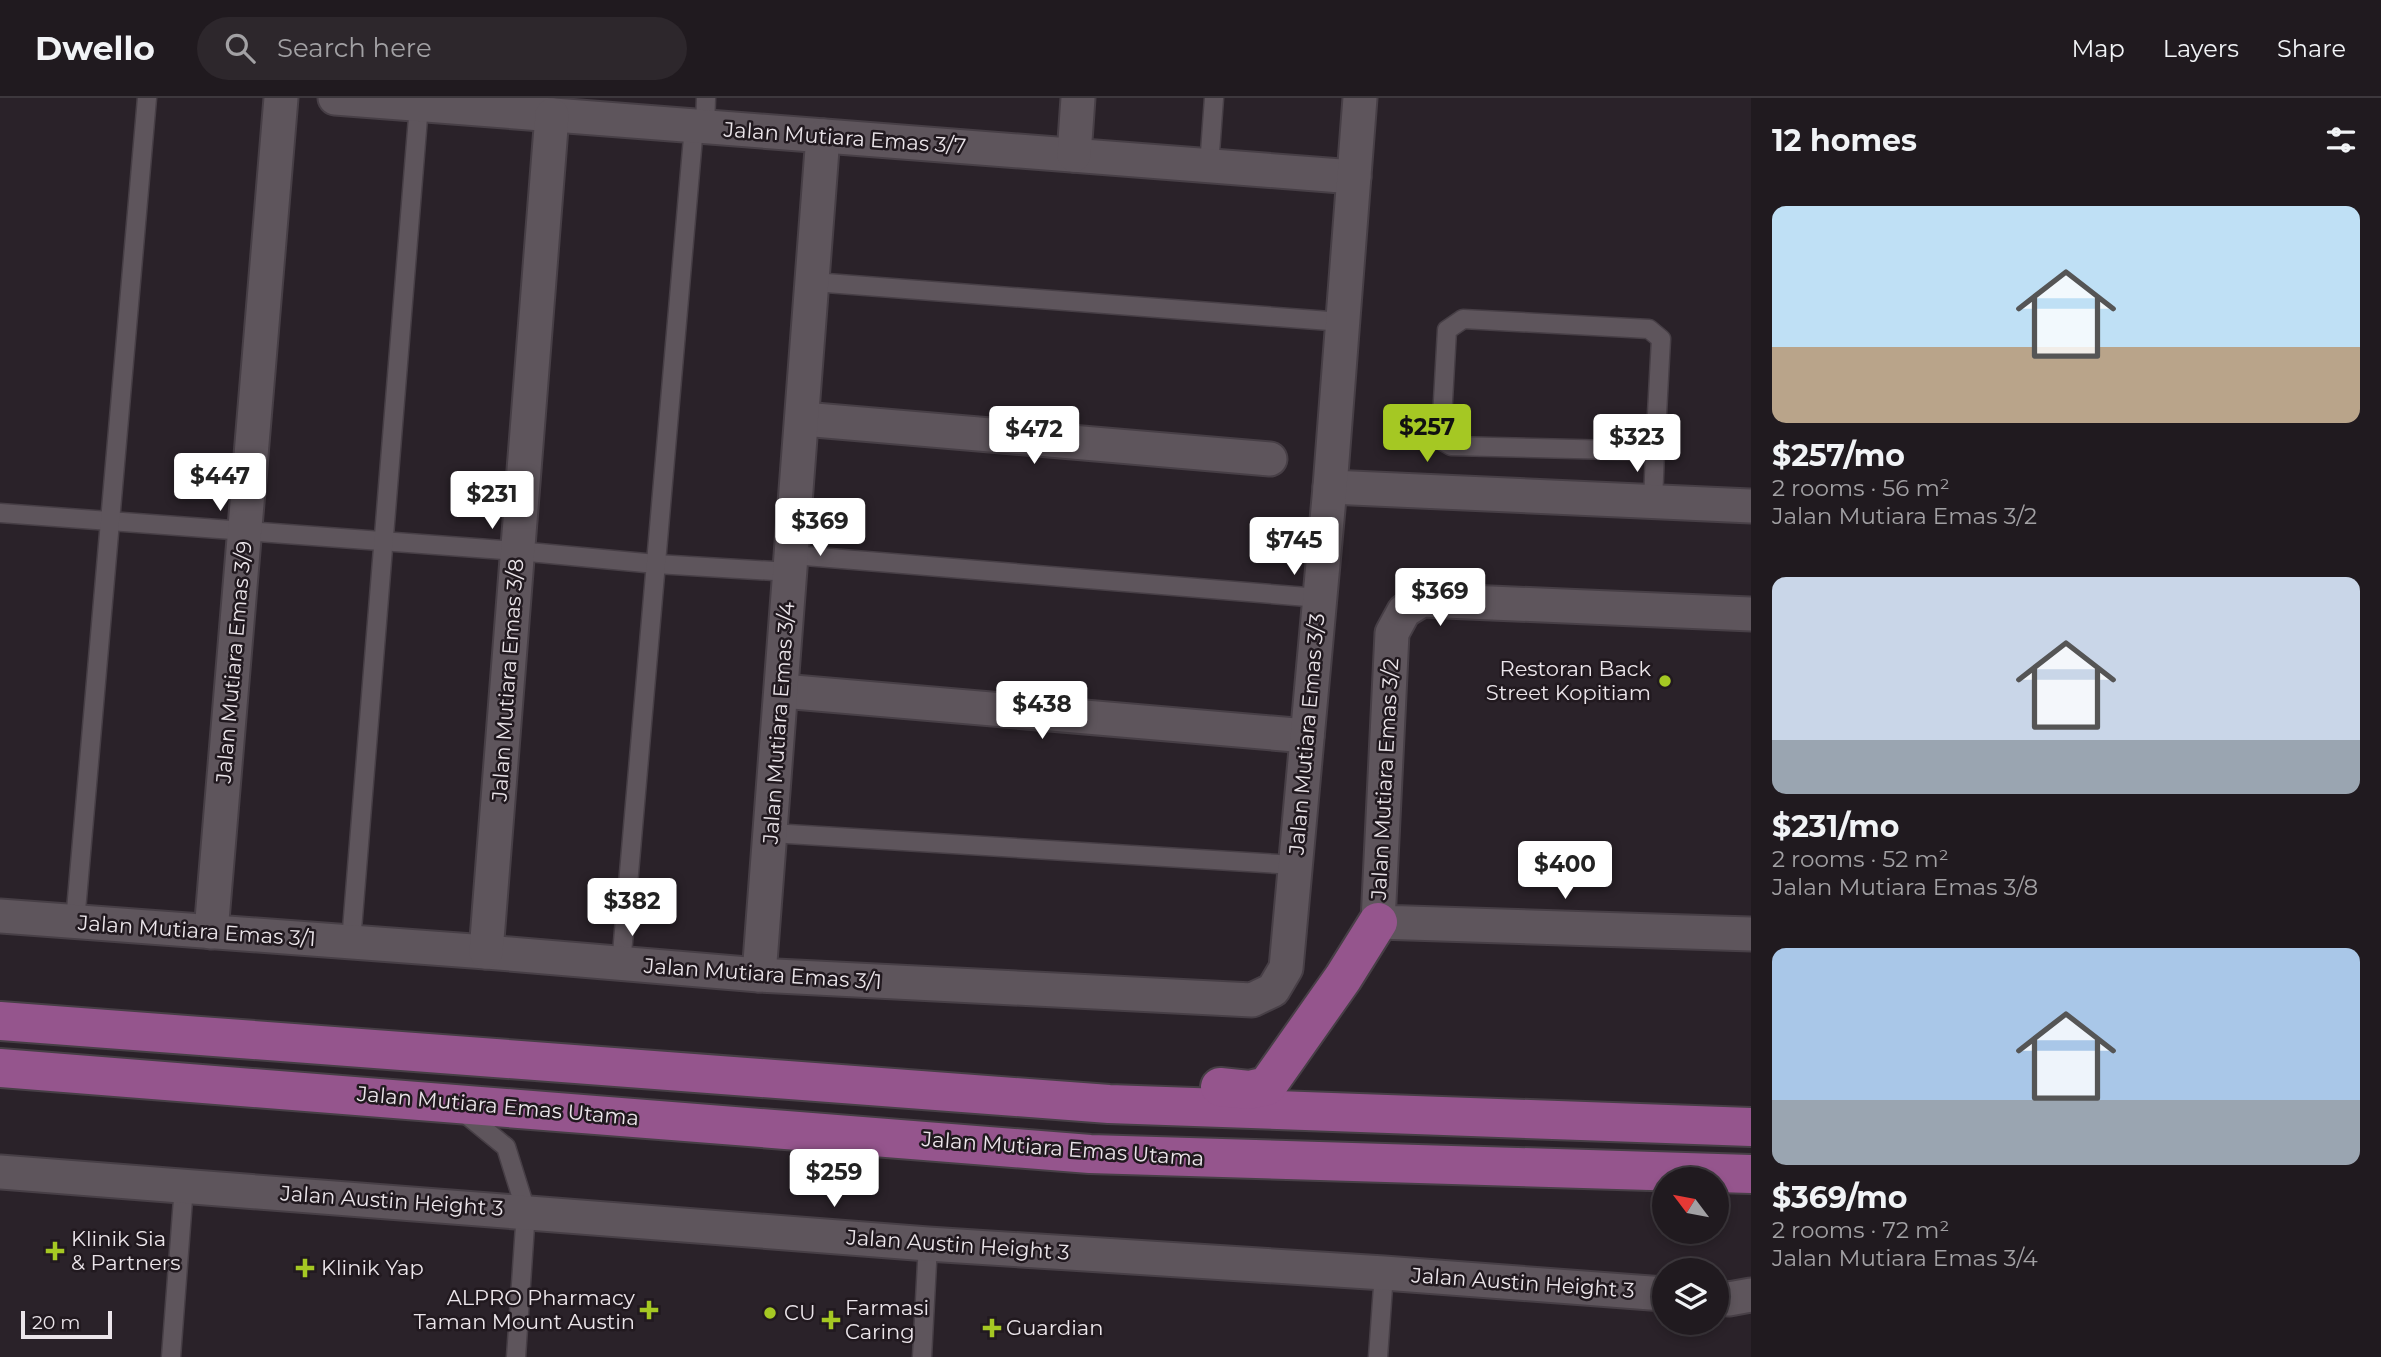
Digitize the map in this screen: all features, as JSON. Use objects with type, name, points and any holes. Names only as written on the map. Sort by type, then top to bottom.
[{"type":"main road","points":[[1109,1104],[1133,1086],[1205,1086],[1249,1090],[1267,1086],[1343,978],[1378,922]]},
{"type":"main road","points":[[0,1021],[1109,1104],[1751,1127]]},
{"type":"main road","name":"Jalan Mutiara Emas Utama","points":[[0,1068],[1090,1154],[1751,1174]]},
{"type":"street","name":"Jalan Mutiara Emas 3/9","points":[[211,932],[281,98]]},
{"type":"street","name":"Jalan Mutiara Emas 3/7","points":[[335,98],[552,115],[702,117],[823,136],[1354,177]]},
{"type":"street","points":[[1074,155],[1077,98]]},
{"type":"street","name":"Jalan Mutiara Emas 3/3","points":[[1273,990],[1286,968],[1330,487],[1360,98]]},
{"type":"street","name":"Jalan Mutiara Emas 3/8","points":[[486,951],[552,115]]},
{"type":"street","name":"Jalan Mutiara Emas 3/4","points":[[759,975],[823,136]]},
{"type":"street","points":[[803,418],[1270,459]]},
{"type":"street","points":[[1330,487],[1751,506]]},
{"type":"street","name":"Jalan Mutiara Emas 3/2","points":[[1378,922],[1392,633],[1404,611],[1422,600],[1751,614]]},
{"type":"street","points":[[782,691],[1307,736]]},
{"type":"street","name":"Jalan Mutiara Emas 3/1","points":[[0,916],[486,951],[621,965],[759,975],[1252,1000],[1273,990]]},
{"type":"street","points":[[1378,922],[1751,934]]},
{"type":"street","name":"Jalan Austin Height 3","points":[[0,1172],[928,1244],[1652,1293]]},
{"type":"street","points":[[1729,1299],[1751,1295]]},
{"type":"lane","points":[[75,922],[147,98]]},
{"type":"lane","points":[[1209,166],[1214,98]]},
{"type":"lane","points":[[351,942],[419,105]]},
{"type":"lane","points":[[621,965],[656,564],[702,117]]},
{"type":"lane","points":[[813,282],[1343,322]]},
{"type":"lane","points":[[1653,502],[1656,451],[1661,339],[1649,329],[1463,319],[1447,330],[1441,436],[1444,442],[1451,446],[1656,451]]},
{"type":"lane","points":[[0,513],[518,551],[656,564],[792,564],[1320,598]]},
{"type":"lane","points":[[771,832],[1295,865]]},
{"type":"lane","points":[[451,1102],[506,1147],[526,1211],[516,1357]]},
{"type":"lane","points":[[171,1357],[184,1186]]},
{"type":"lane","points":[[922,1357],[928,1244]]},
{"type":"lane","points":[[1378,1357],[1384,1273]]},
{"type":"place","name":"Restoran Back Street Kopitiam","points":[[1665,681]]},
{"type":"place","name":"Klinik Sia & Partners","points":[[55,1251]]},
{"type":"place","name":"Klinik Yap","points":[[305,1268]]},
{"type":"place","name":"ALPRO Pharmacy Taman Mount Austin","points":[[649,1310]]},
{"type":"place","name":"CU","points":[[770,1313]]},
{"type":"place","name":"Farmasi Caring","points":[[831,1320]]},
{"type":"place","name":"Guardian","points":[[992,1328]]}]
